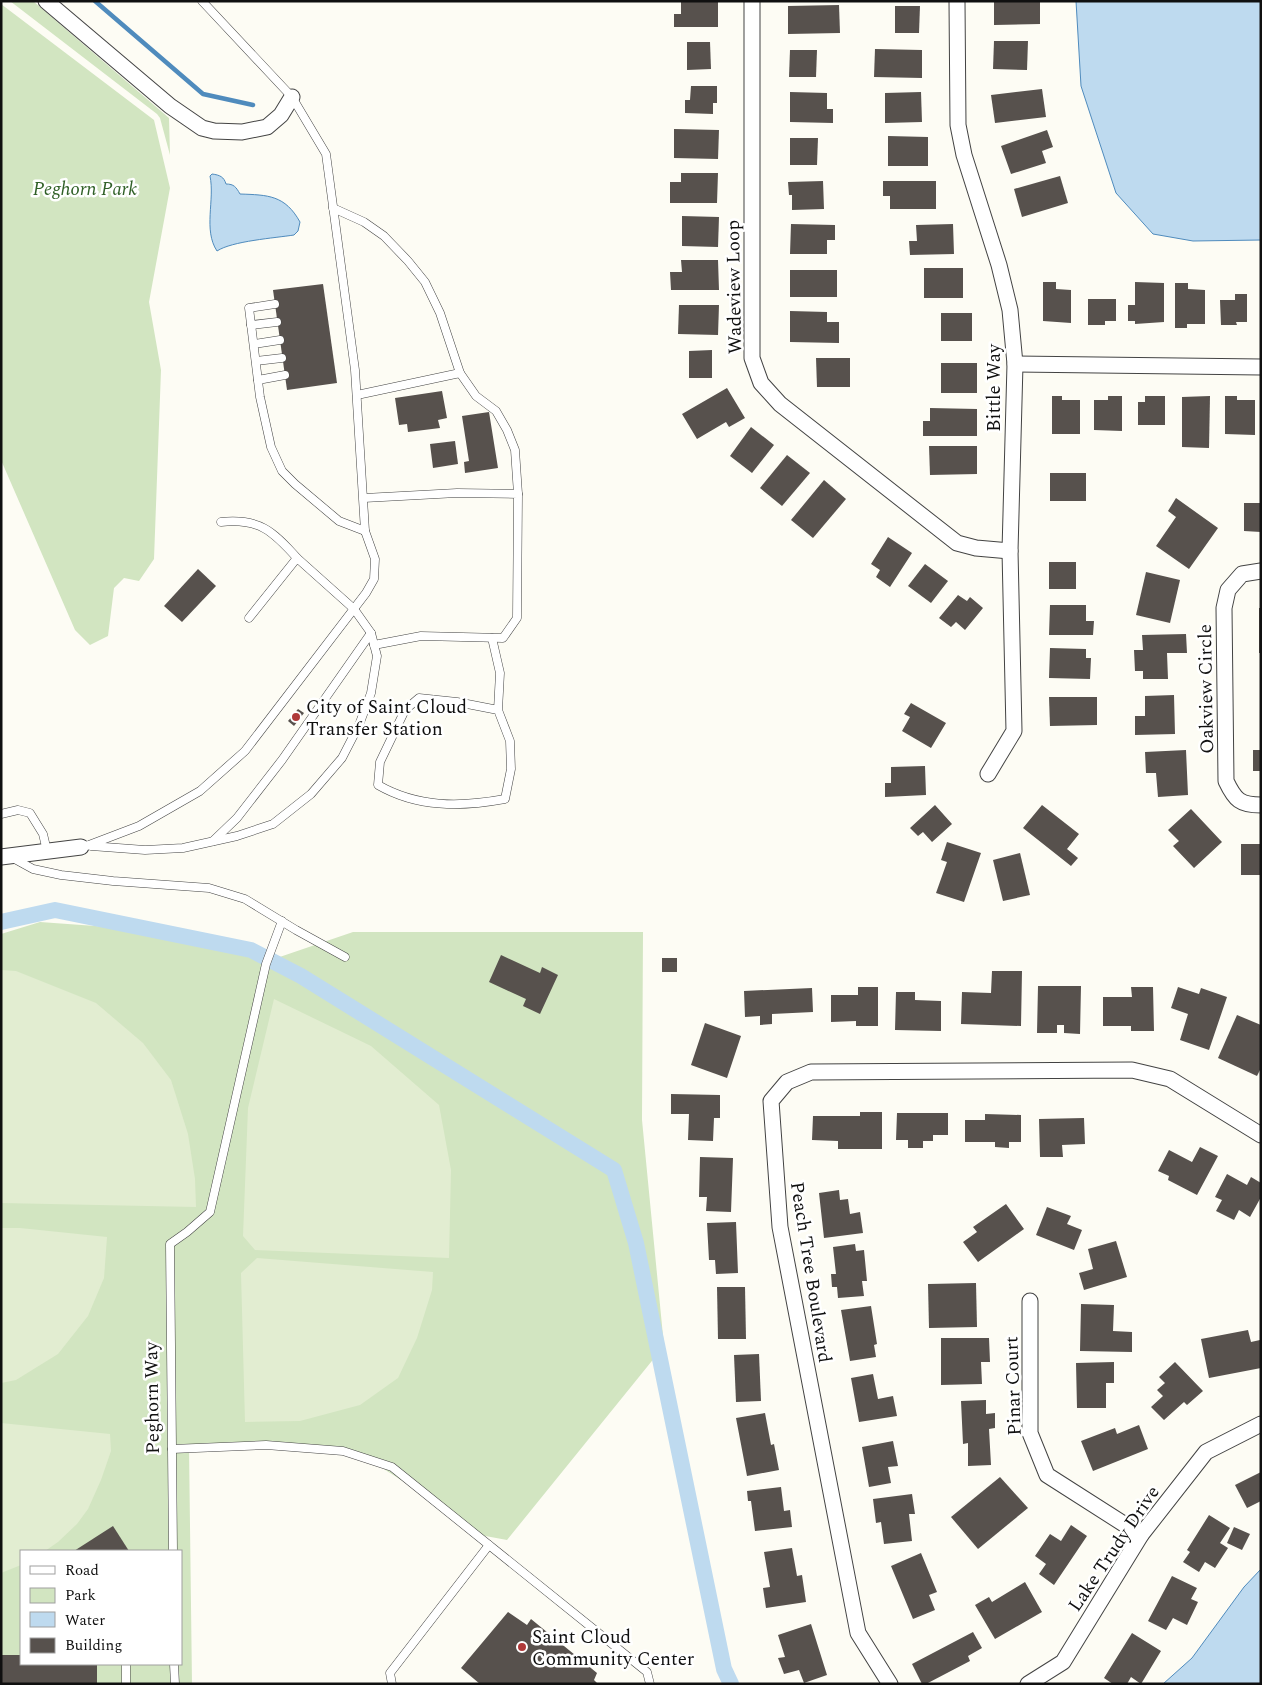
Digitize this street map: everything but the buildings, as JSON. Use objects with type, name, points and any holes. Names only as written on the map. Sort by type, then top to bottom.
[{"type":"street","points":[[46,1],[170,106],[202,128],[214,131],[242,132],[267,127],[281,115],[292,97]]},
{"type":"street","name":"Wadeview Loop","points":[[752,1],[752,358],[761,382],[780,404],[957,543],[976,548],[1010,550]]},
{"type":"street","name":"Bittle Way","points":[[957,1],[958,125],[964,155],[999,265],[1010,310],[1015,364],[1010,550],[1014,731],[988,774]]},
{"type":"street","points":[[1015,364],[1261,367]]},
{"type":"street","name":"Oakview Circle","points":[[1261,572],[1242,574],[1228,590],[1224,608],[1226,781],[1232,794],[1247,805],[1261,805]]},
{"type":"street","points":[[5,856],[85,846]]},
{"type":"street","name":"Peach Tree Boulevard","points":[[890,1684],[858,1633],[780,1227],[771,1101],[787,1082],[812,1072],[1132,1070],[1170,1080],[1261,1135]]},
{"type":"street","name":"Pinar Court","points":[[1030,1301],[1030,1434],[1047,1475],[1141,1535]]},
{"type":"street","name":"Lake Trudy Drive","points":[[1028,1684],[1063,1662],[1141,1535],[1206,1452],[1261,1424]]},
{"type":"lane","points":[[85,846],[139,826],[200,791],[244,751],[354,609],[374,580],[375,559],[365,531],[355,370],[326,154],[292,97],[202,1]]},
{"type":"lane","points":[[333,208],[364,222],[384,236],[425,282],[440,313],[460,373],[476,396],[496,411],[508,430],[515,450],[518,494],[517,618],[503,638],[421,636],[374,646]]},
{"type":"lane","points":[[275,304],[250,308],[260,397],[271,447],[282,471],[295,484],[339,521],[365,531]]},
{"type":"lane","points":[[251,325],[277,322]]},
{"type":"lane","points":[[254,344],[280,340]]},
{"type":"lane","points":[[256,361],[282,358]]},
{"type":"lane","points":[[357,395],[460,373]]},
{"type":"lane","points":[[258,380],[285,375]]},
{"type":"lane","points":[[364,498],[456,493],[518,494]]},
{"type":"lane","points":[[85,846],[145,850],[183,848],[237,836],[273,824],[311,794],[342,758],[359,725],[371,693],[377,656],[371,633],[354,609],[297,558],[276,536],[258,525],[239,520],[221,522]]},
{"type":"lane","points":[[250,618],[297,558]]},
{"type":"lane","points":[[213,841],[237,818],[282,760],[371,633]]},
{"type":"lane","points":[[492,638],[500,673],[498,710],[510,741],[511,770],[505,799],[476,804],[428,804],[390,792],[378,785],[380,762],[405,710],[419,698],[457,702],[498,710]]},
{"type":"lane","points":[[1,814],[18,810],[30,814],[43,834],[47,851]]},
{"type":"lane","points":[[5,856],[33,869],[61,875],[209,888],[245,899],[345,957]]},
{"type":"lane","name":"Peghorn Way","points":[[173,1550],[170,1244],[210,1212],[266,964],[282,921]]},
{"type":"lane","points":[[172,1449],[266,1445],[343,1451],[392,1467],[647,1672],[650,1684]]},
{"type":"lane","points":[[392,1684],[390,1673],[489,1545]]},
{"type":"lane","points":[[126,1665],[126,1684]]},
{"type":"lane","points":[[174,1665],[175,1684]]},
{"type":"green space","points":[[10,1],[33,1],[169,118],[170,155],[160,118],[157,114]]},
{"type":"green space","name":"Peghorn Park","points":[[1,4],[154,120],[170,188],[149,302],[161,370],[154,559],[139,581],[124,578],[114,588],[108,636],[90,645],[75,630],[1,460]]},
{"type":"green space","points":[[40,922],[192,933],[265,962],[353,932],[643,932],[642,1120],[664,1346],[507,1540],[480,1535],[423,1494],[354,1450],[300,1445],[189,1446],[192,1684],[1,1684],[1,934]]},
{"type":"green space","points":[[1,970],[16,971],[96,1003],[143,1043],[171,1080],[188,1134],[195,1179],[196,1207],[1,1203]]},
{"type":"green space","points":[[274,999],[371,1046],[439,1105],[451,1170],[449,1258],[255,1250],[243,1236],[248,1108]]},
{"type":"green space","points":[[1,1228],[20,1228],[107,1237],[104,1278],[88,1316],[58,1354],[16,1380],[1,1383]]},
{"type":"green space","points":[[257,1258],[433,1272],[432,1290],[417,1338],[398,1378],[360,1405],[300,1421],[245,1422],[241,1273]]},
{"type":"green space","points":[[1,1423],[110,1434],[111,1451],[101,1480],[88,1509],[77,1524],[46,1550],[20,1550],[20,1565],[1,1573]]},
{"type":"water","points":[[1076,1],[1261,1],[1261,240],[1193,241],[1153,234],[1116,193],[1081,86]]},
{"type":"water","points":[[212,174],[221,177],[226,184],[234,186],[240,194],[267,196],[282,202],[288,206],[300,222],[298,231],[294,235],[243,242],[217,251],[213,243],[210,224],[210,176]]},
{"type":"water","points":[[1261,1569],[1261,1684],[1163,1684],[1192,1658],[1244,1587]]},
{"type":"waterway","points":[[95,1],[203,94],[253,105]]},
{"type":"waterway","points":[[1,922],[55,910],[251,950],[301,976],[614,1170],[636,1243],[724,1669],[731,1684]]},
{"type":"place","name":"City of Saint Cloud Transfer Station","points":[[296,717]]},
{"type":"place","name":"Saint Cloud Community Center","points":[[522,1647]]}]
